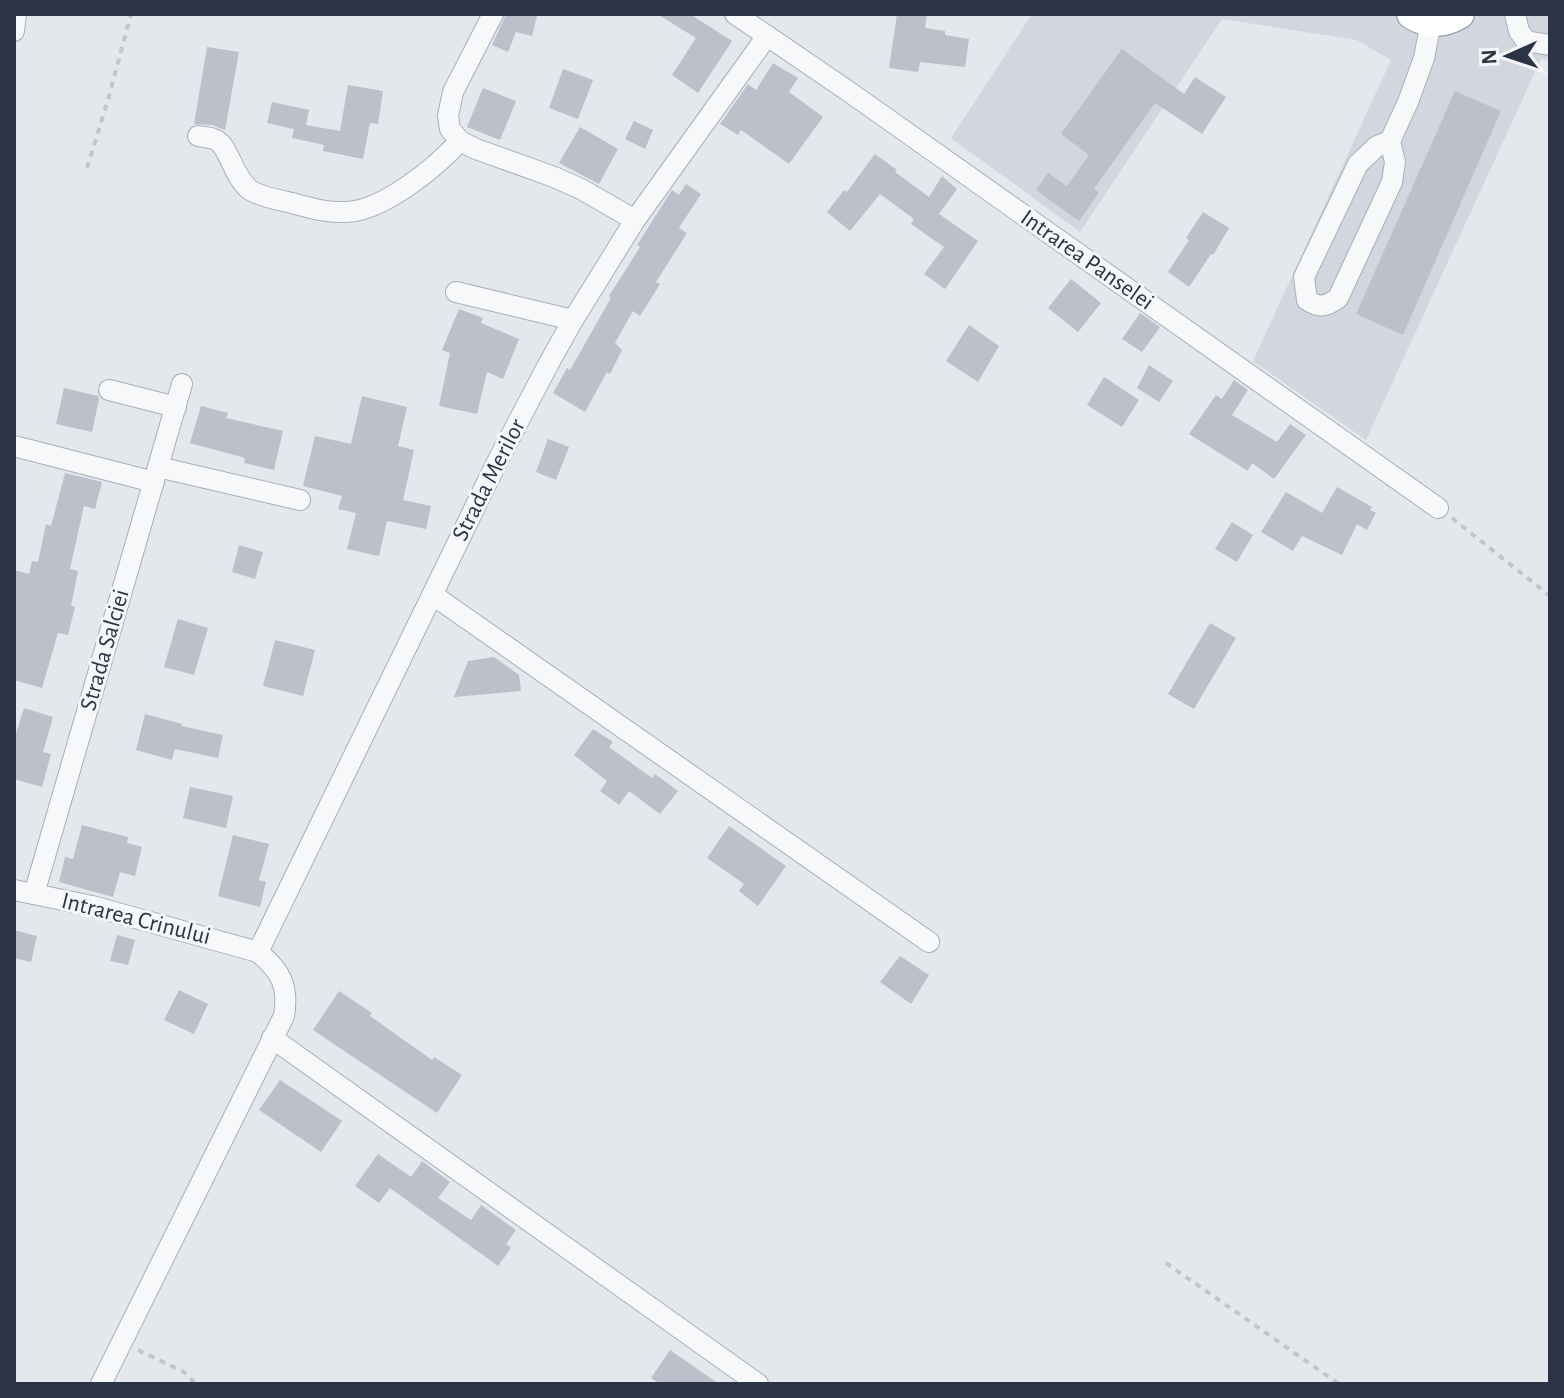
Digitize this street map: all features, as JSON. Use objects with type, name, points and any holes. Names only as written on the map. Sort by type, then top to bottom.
[{"type":"street","points":[[14,31],[16,14]]},
{"type":"street","points":[[493,14],[453,92],[448,116],[450,129],[460,141],[476,149],[581,189],[635,220]]},
{"type":"street","name":"Intrarea Panselei","points":[[735,14],[1438,508]]},
{"type":"street","points":[[1515,14],[1519,31],[1526,41],[1550,45]]},
{"type":"street","points":[[1390,141],[1377,146],[1358,164],[1304,277],[1307,300],[1318,307],[1338,298],[1392,182],[1395,162],[1390,141],[1424,58],[1434,17]]},
{"type":"street","name":"Strada Merilor","points":[[258,952],[496,464],[573,320],[635,220],[767,36]]},
{"type":"street","points":[[198,136],[218,140],[240,180],[251,191],[322,211],[349,212],[368,209],[404,188],[441,161],[460,141]]},
{"type":"street","points":[[456,292],[573,320]]},
{"type":"street","name":"Strada Salciei","points":[[24,892],[182,384]]},
{"type":"street","points":[[109,390],[176,407]]},
{"type":"street","points":[[14,446],[300,500]]},
{"type":"street","points":[[433,595],[929,942]]},
{"type":"street","name":"Intrarea Crinului","points":[[24,892],[133,917],[258,952]]},
{"type":"street","points":[[101,1384],[284,1016],[285,988],[279,973],[258,952]]},
{"type":"street","points":[[272,1038],[758,1384]]},
{"type":"path","points":[[87,168],[131,14]]},
{"type":"path","points":[[1438,508],[1550,596]]},
{"type":"path","points":[[1166,1263],[1339,1384]]},
{"type":"path","points":[[120,1344],[147,1353],[184,1372],[196,1384]]},
{"type":"shaded area","points":[[1032,14],[1550,14],[1550,60],[1541,59],[1366,440],[1253,361],[1391,60],[1357,40],[1222,19],[1080,232],[951,138]]},
{"type":"building","points":[[506,14],[537,16],[532,36],[516,32],[508,52],[492,45]]},
{"type":"building","points":[[657,14],[690,14],[732,41],[698,93],[672,75],[696,38]]},
{"type":"building","points":[[897,14],[927,14],[925,28],[969,39],[965,67],[920,62],[918,72],[889,68]]},
{"type":"building","points":[[207,47],[239,52],[225,130],[212,125],[194,124]]},
{"type":"building","points":[[1122,49],[1184,94],[1195,77],[1226,97],[1202,134],[1155,103],[1094,189],[1099,193],[1079,221],[1036,190],[1048,173],[1067,186],[1089,155],[1061,134]]},
{"type":"building","points":[[773,63],[798,78],[789,92],[823,117],[789,164],[741,130],[738,135],[720,124],[748,84],[756,90]]},
{"type":"building","points":[[563,69],[593,80],[578,119],[549,108]]},
{"type":"building","points":[[348,85],[383,91],[378,124],[370,123],[363,159],[323,151],[324,145],[292,138],[294,129],[267,123],[272,102],[309,110],[306,125],[340,131]]},
{"type":"building","points":[[483,88],[516,101],[500,140],[467,127]]},
{"type":"building","points":[[1455,91],[1501,111],[1403,335],[1356,314]]},
{"type":"building","points":[[634,121],[653,130],[645,149],[625,139]]},
{"type":"building","points":[[580,127],[618,149],[599,184],[559,163]]},
{"type":"building","points":[[875,154],[929,197],[942,176],[957,189],[939,214],[978,241],[945,289],[924,274],[944,247],[911,224],[914,219],[880,194],[850,231],[827,212],[844,190],[847,192]]},
{"type":"building","points":[[686,184],[701,194],[679,228],[687,233],[656,282],[660,284],[640,316],[633,311],[615,343],[622,350],[585,412],[553,393],[567,368],[570,370],[611,298],[609,296],[640,247],[637,245],[663,204],[672,190],[679,195]]},
{"type":"building","points":[[1203,212],[1229,228],[1189,287],[1168,272]]},
{"type":"building","points":[[1071,279],[1101,303],[1078,332],[1048,308]]},
{"type":"building","points":[[459,309],[483,318],[481,323],[519,339],[503,379],[487,372],[477,414],[439,406],[450,353],[442,350]]},
{"type":"building","points":[[1140,313],[1160,327],[1142,352],[1122,339]]},
{"type":"building","points":[[969,325],[999,346],[978,382],[946,361]]},
{"type":"building","points":[[1149,365],[1173,381],[1159,402],[1137,388]]},
{"type":"building","points":[[1104,377],[1139,400],[1122,427],[1087,405]]},
{"type":"building","points":[[1234,380],[1248,390],[1232,415],[1277,442],[1290,424],[1306,435],[1274,479],[1252,463],[1248,471],[1189,434],[1216,395],[1222,399]]},
{"type":"building","points":[[64,388],[98,396],[92,432],[56,424]]},
{"type":"building","points":[[362,396],[407,407],[398,446],[414,450],[403,500],[431,506],[426,529],[387,521],[379,556],[347,549],[356,513],[338,509],[342,496],[303,486],[315,436],[351,444]]},
{"type":"building","points":[[201,406],[228,413],[226,418],[283,431],[274,470],[244,463],[245,458],[190,443]]},
{"type":"building","points":[[548,439],[569,447],[556,480],[536,472]]},
{"type":"building","points":[[65,473],[102,482],[95,509],[84,506],[70,569],[78,571],[71,606],[75,607],[68,635],[58,633],[42,688],[14,680],[14,570],[29,574],[32,561],[38,562],[46,524],[51,526]]},
{"type":"building","points":[[1337,487],[1372,507],[1370,510],[1376,513],[1367,530],[1357,524],[1342,555],[1302,536],[1293,551],[1261,532],[1286,492],[1322,513]]},
{"type":"building","points":[[1232,522],[1253,535],[1237,562],[1215,549]]},
{"type":"building","points":[[239,545],[263,552],[255,579],[232,572]]},
{"type":"building","points":[[178,619],[208,628],[194,675],[164,667]]},
{"type":"building","points":[[1210,623],[1236,638],[1194,709],[1168,694]]},
{"type":"building","points":[[275,640],[315,650],[303,696],[263,686]]},
{"type":"building","points":[[494,657],[519,675],[521,691],[454,697],[468,661]]},
{"type":"building","points":[[24,708],[53,717],[43,752],[51,754],[42,787],[14,779],[14,740]]},
{"type":"building","points":[[145,714],[223,735],[218,758],[175,749],[172,760],[136,750]]},
{"type":"building","points":[[593,729],[613,742],[609,747],[652,778],[655,774],[678,791],[660,814],[629,791],[619,805],[600,791],[607,781],[574,755]]},
{"type":"building","points":[[190,787],[233,796],[226,828],[183,818]]},
{"type":"building","points":[[82,825],[128,837],[127,843],[142,847],[135,876],[120,872],[113,897],[59,882],[65,857],[73,859]]},
{"type":"building","points":[[729,826],[786,866],[758,906],[739,891],[744,884],[707,858]]},
{"type":"building","points":[[233,835],[269,844],[259,880],[266,882],[260,907],[218,896]]},
{"type":"building","points":[[14,930],[37,936],[31,962],[14,958]]},
{"type":"building","points":[[117,935],[135,940],[128,965],[110,961]]},
{"type":"building","points":[[900,956],[929,975],[911,1004],[880,982]]},
{"type":"building","points":[[179,990],[208,1004],[194,1034],[164,1020]]},
{"type":"building","points":[[339,991],[432,1060],[434,1057],[462,1075],[437,1113],[313,1030]]},
{"type":"building","points":[[280,1080],[342,1121],[321,1152],[259,1110]]},
{"type":"building","points":[[378,1154],[411,1177],[422,1161],[450,1182],[438,1198],[471,1220],[481,1205],[516,1230],[506,1244],[511,1248],[498,1266],[390,1188],[379,1203],[355,1186]]},
{"type":"building","points":[[670,1350],[719,1384],[660,1384],[651,1378]]}]
